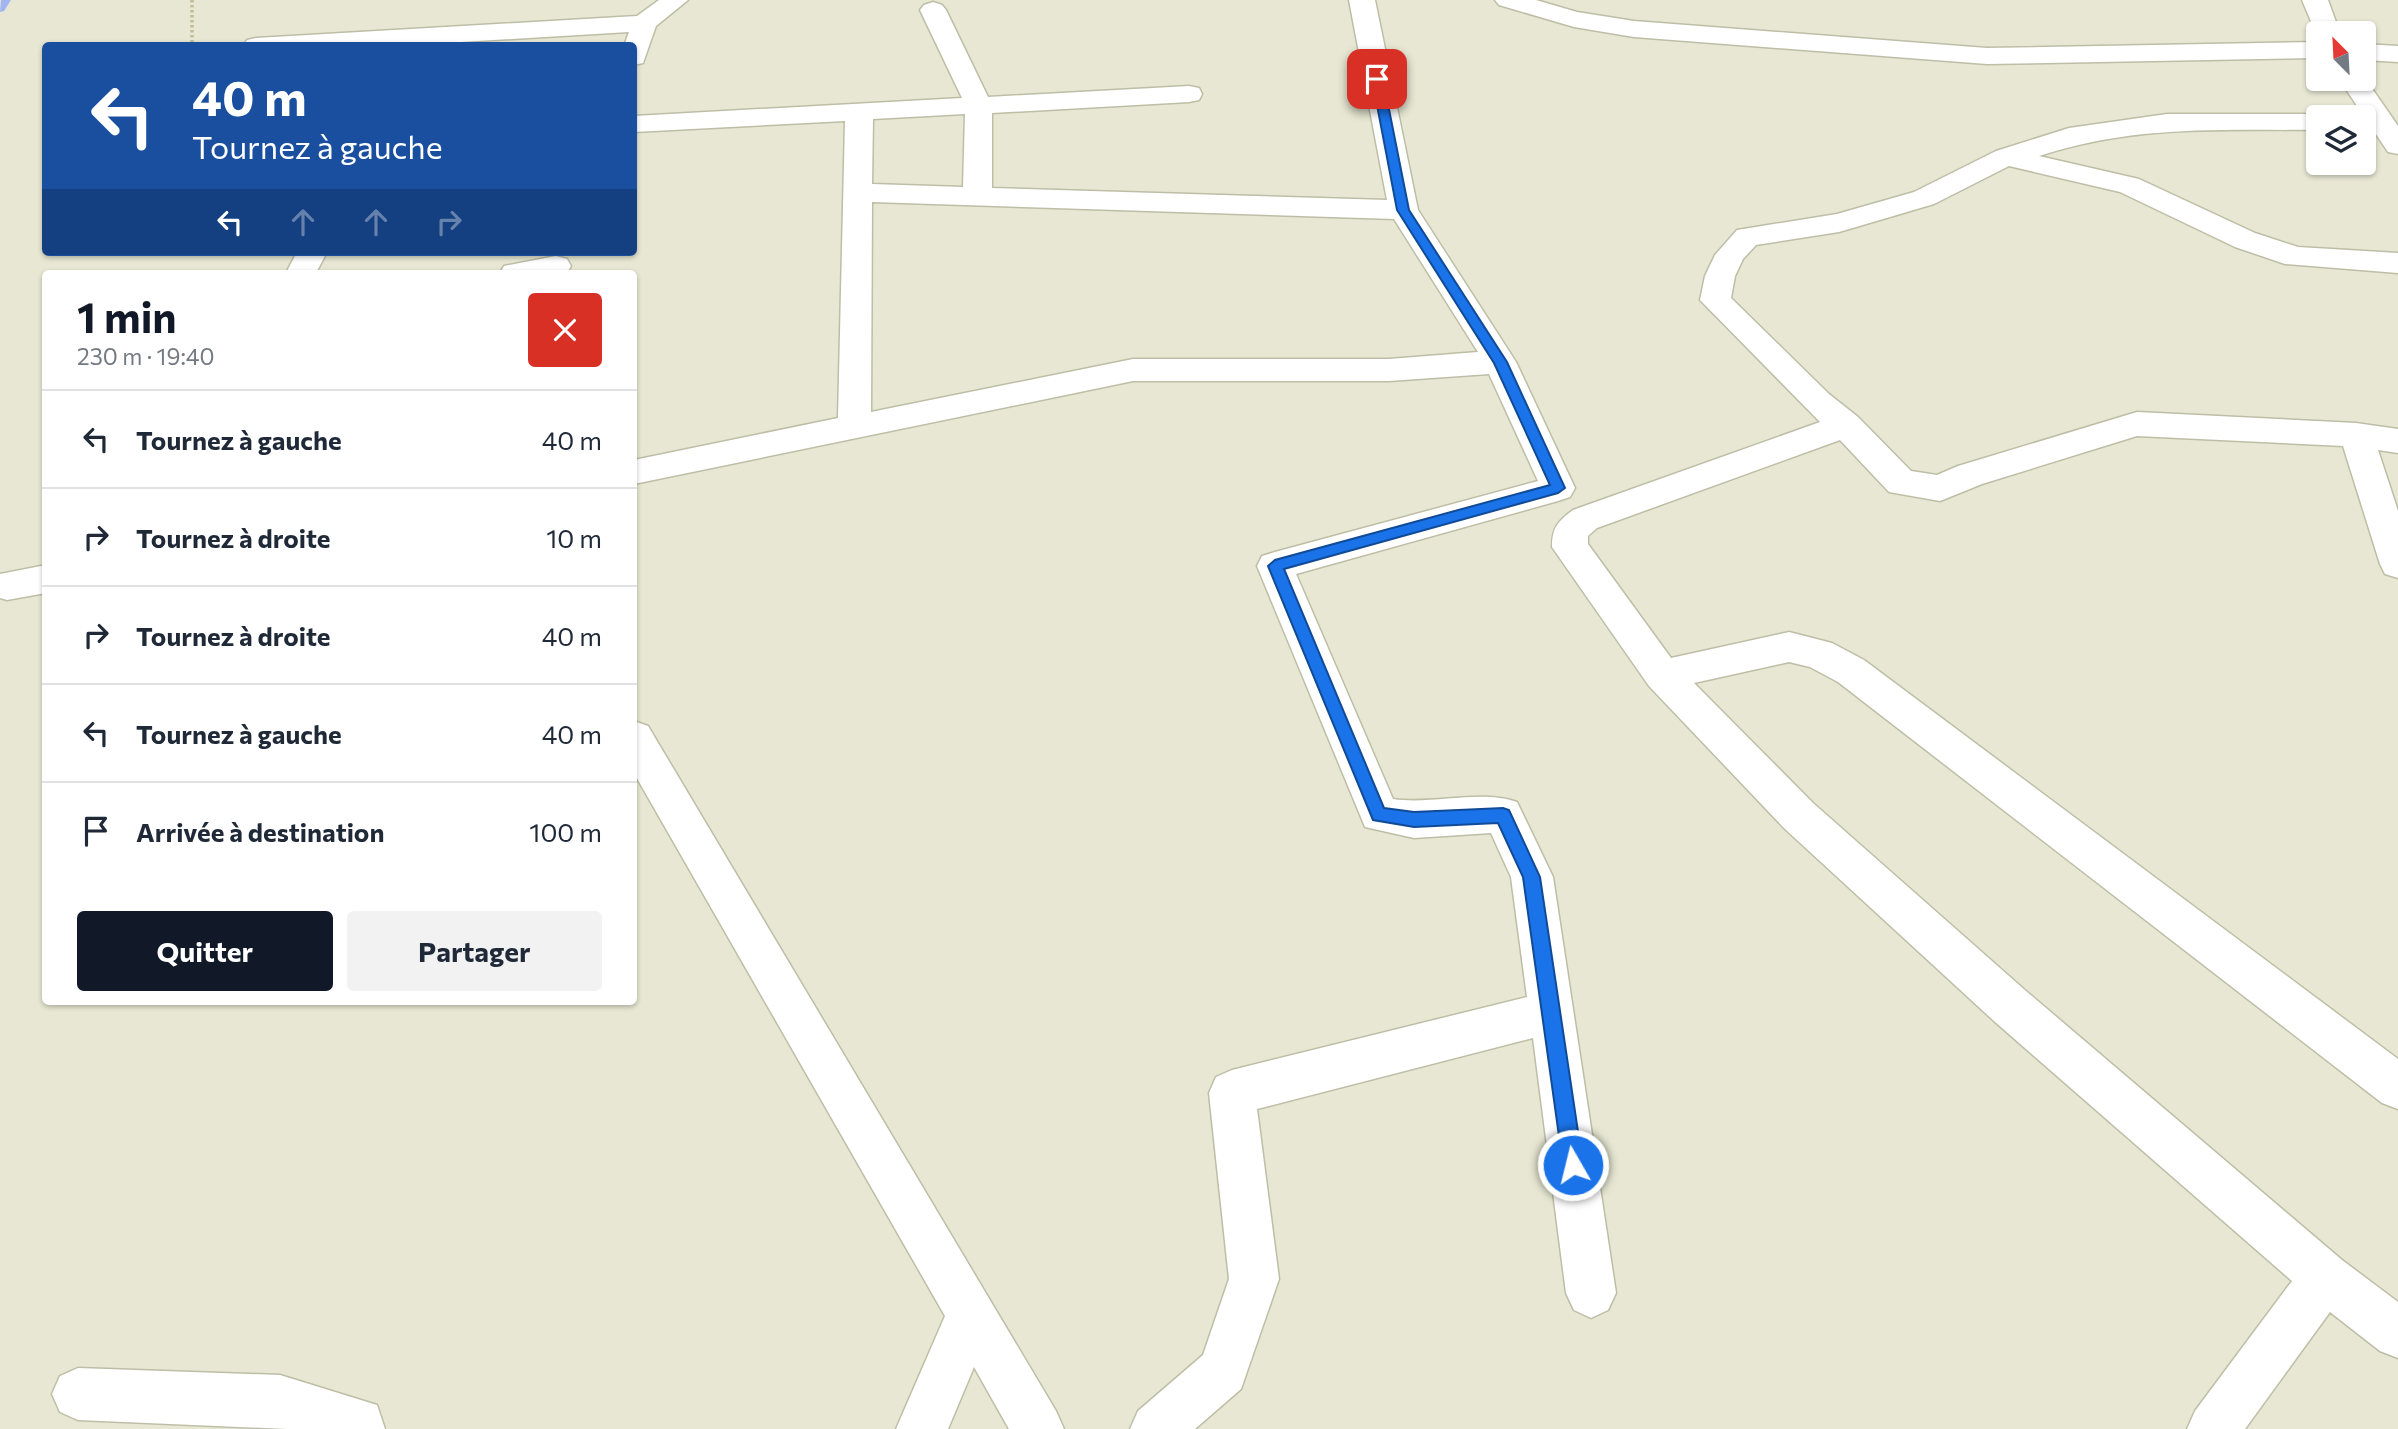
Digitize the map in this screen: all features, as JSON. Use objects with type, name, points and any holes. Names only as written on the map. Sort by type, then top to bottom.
[{"type":"street","points":[[391,42],[644,23],[675,0]]},
{"type":"street","points":[[1362,0],[1403,210],[1500,362],[1558,488],[1275,566],[1379,814],[1414,820],[1503,816],[1532,877],[1591,1293]]},
{"type":"street","points":[[1508,0],[1574,19],[1634,29],[1987,56],[2306,50]]},
{"type":"street","points":[[1612,0],[1634,29]]},
{"type":"street","points":[[2315,0],[2323,21]]},
{"type":"street","points":[[933,10],[979,106],[977,196]]},
{"type":"street","points":[[637,47],[644,23]]},
{"type":"street","points":[[2376,53],[2398,54]]},
{"type":"street","points":[[637,124],[1189,94]]},
{"type":"street","points":[[854,426],[859,113]]},
{"type":"street","points":[[2306,122],[2166,122],[2079,134],[2006,157],[1924,198],[1839,223],[1746,237],[1730,255],[1720,276],[1715,300],[1817,402],[1846,425],[1901,483],[1940,488],[1970,475],[2137,424],[2356,435],[2398,441]]},
{"type":"street","points":[[2376,125],[2398,146]]},
{"type":"street","points":[[2006,157],[2129,185],[2245,240],[2296,257],[2398,263]]},
{"type":"street","points":[[857,193],[1403,210]]},
{"type":"street","points":[[529,270],[557,264]]},
{"type":"street","points":[[637,471],[1133,370],[1388,370],[1500,362]]},
{"type":"street","points":[[1846,425],[1585,519],[1570,531],[1570,547],[1662,675],[1800,816],[1950,952],[2325,1277],[2398,1333]]},
{"type":"street","points":[[2356,435],[2398,564]]},
{"type":"street","points":[[7,586],[42,580]]},
{"type":"street","points":[[1662,675],[1789,647],[1819,654],[1851,671],[2398,1087]]},
{"type":"street","points":[[637,743],[743,920],[970,1316],[1038,1429]]},
{"type":"street","points":[[1156,1429],[1223,1370],[1254,1279],[1232,1093],[1552,1012]]},
{"type":"street","points":[[2213,1429],[2325,1277]]},
{"type":"street","points":[[922,1429],[970,1316]]},
{"type":"street","points":[[78,1394],[279,1401],[359,1423],[359,1429]]},
{"type":"path","points":[[192,0],[192,42]]},
{"type":"shaded area","points":[[0,0],[2398,0],[2398,1429],[0,1429]]},
{"type":"waterway","points":[[0,9],[6,0]]},
{"type":"route","points":[[1377,79],[1403,210],[1500,362],[1558,488],[1275,566],[1379,814],[1414,820],[1503,816],[1532,877],[1573,1165]]}]
